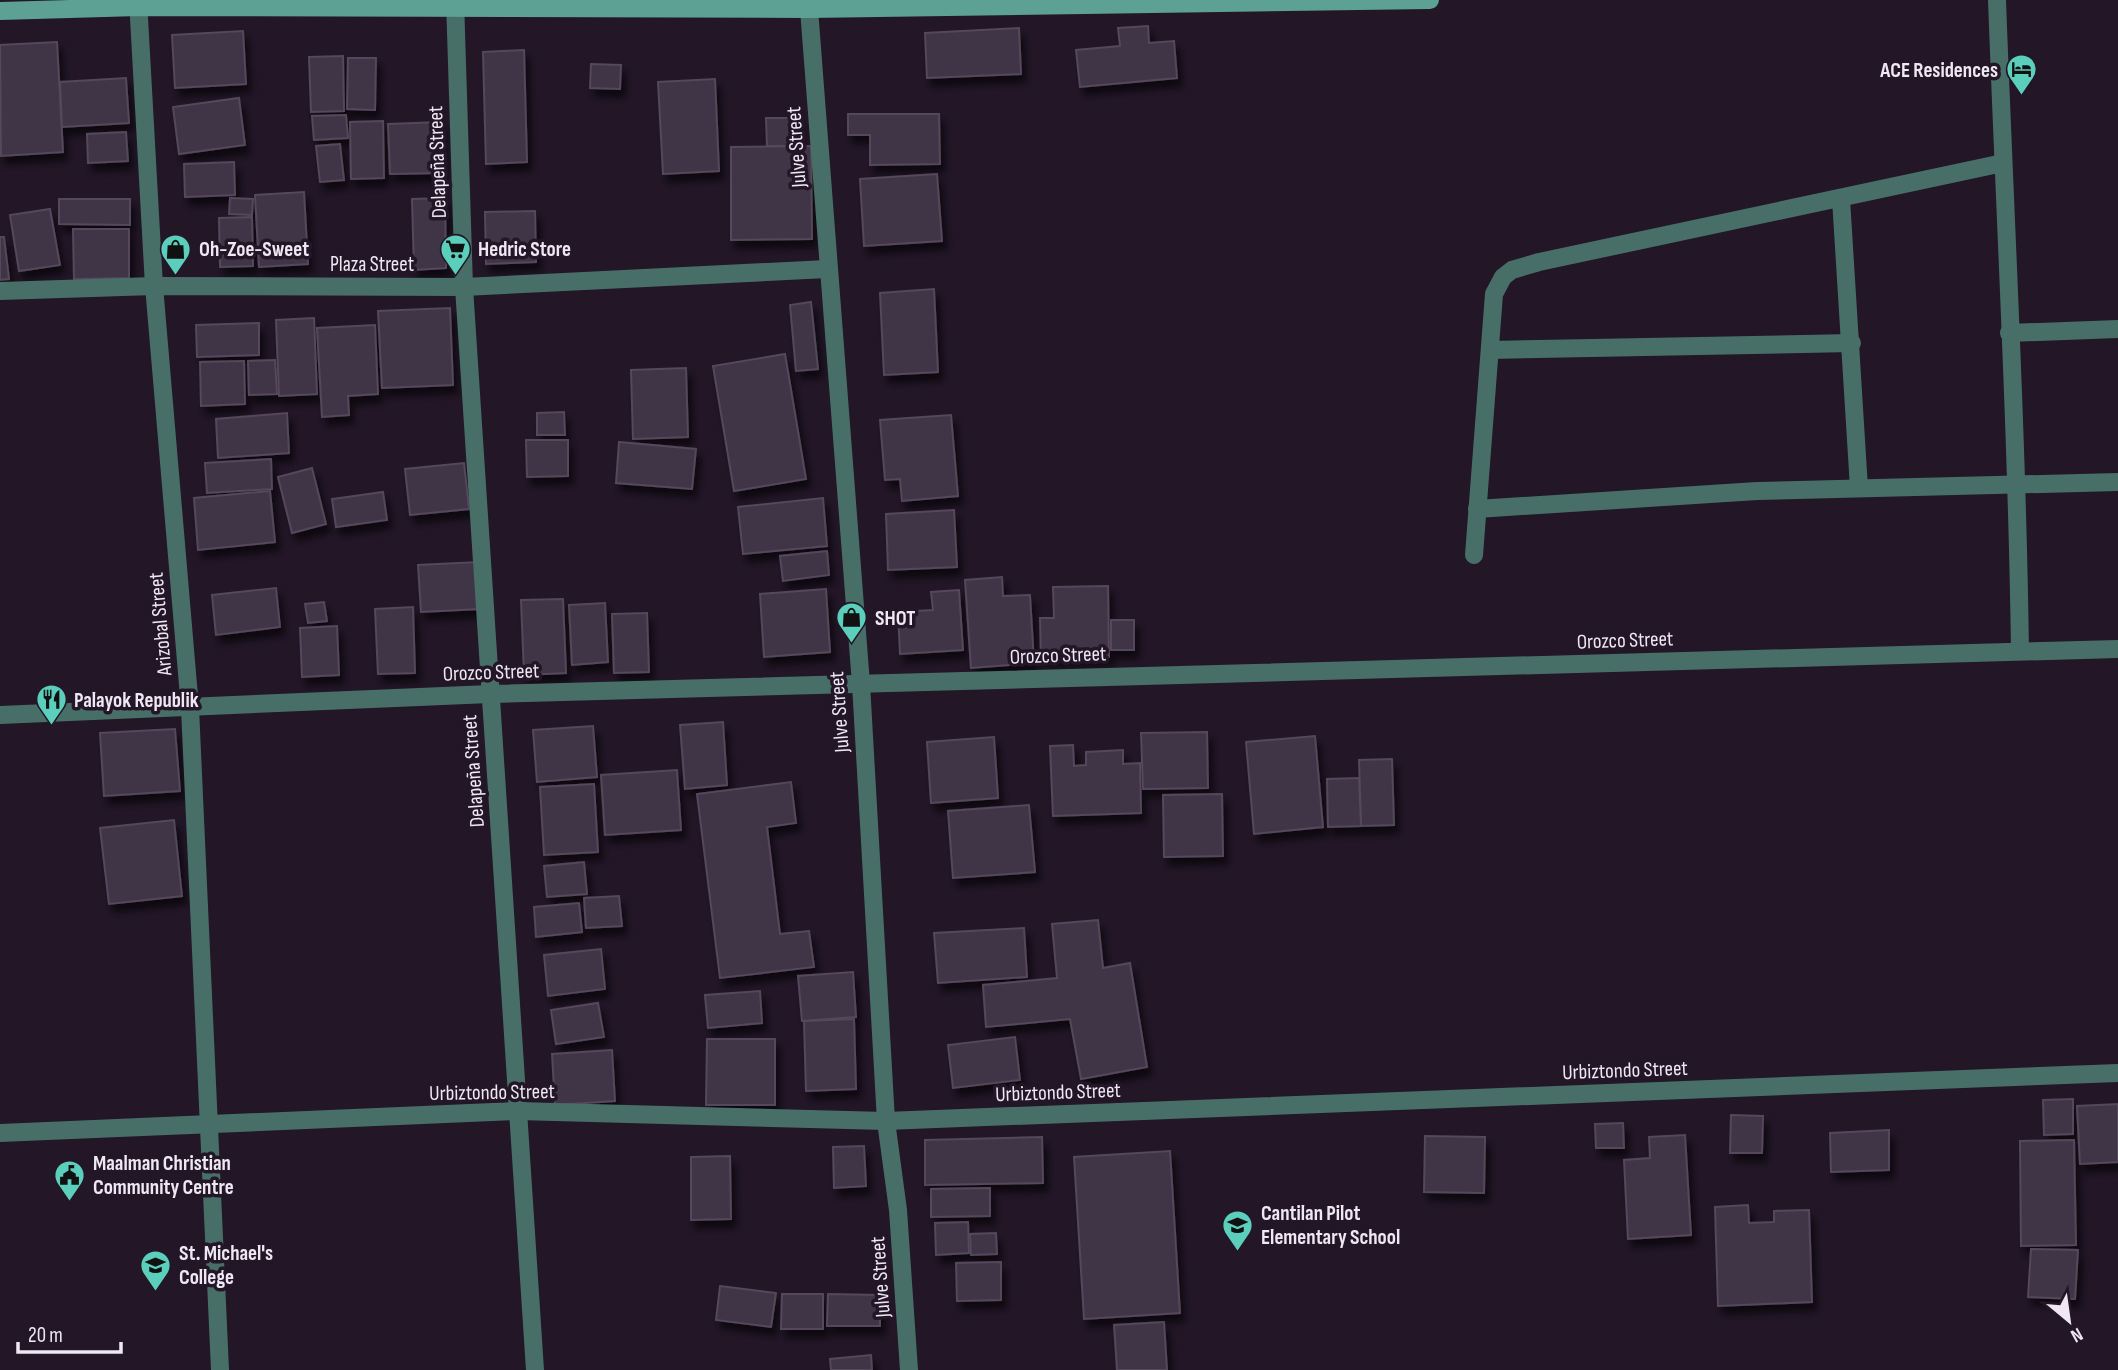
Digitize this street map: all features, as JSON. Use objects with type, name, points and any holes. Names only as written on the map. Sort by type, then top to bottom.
[{"type":"street","points":[[0,11],[139,4],[809,9],[1430,0]]},
{"type":"street","points":[[1997,0],[2017,483],[2020,651]]},
{"type":"street","name":"Arizobal Street","points":[[139,4],[154,286],[190,708],[211,1126],[219,1370]]},
{"type":"street","name":"Delapeña Street","points":[[455,5],[464,287],[535,1370]]},
{"type":"street","name":"Julve Street","points":[[809,9],[860,684],[886,1121],[898,1210],[909,1370]]},
{"type":"street","points":[[1474,555],[1494,294],[1503,277],[1539,262],[2003,163]]},
{"type":"street","points":[[1841,199],[1852,343],[1853,426],[1859,488]]},
{"type":"street","name":"Plaza Street","points":[[0,291],[154,286],[464,287],[827,269]]},
{"type":"street","points":[[2009,333],[2118,329]]},
{"type":"street","points":[[1490,350],[1852,343]]},
{"type":"street","points":[[1477,509],[1859,488],[2118,482]]},
{"type":"street","name":"Orozco Street","points":[[0,715],[490,694],[2118,649]]},
{"type":"street","name":"Urbiztondo Street","points":[[0,1133],[518,1111],[886,1121],[2118,1073]]},
{"type":"building","points":[[1148,26],[1149,43],[1174,41],[1177,78],[1080,87],[1076,50],[1120,46],[1118,28]]},
{"type":"building","points":[[1019,28],[1021,74],[927,78],[925,33]]},
{"type":"building","points":[[243,31],[246,84],[175,88],[172,35]]},
{"type":"building","points":[[57,42],[63,152],[1,156],[0,45]]},
{"type":"building","points":[[524,50],[527,162],[486,164],[483,52]]},
{"type":"building","points":[[343,56],[344,111],[311,112],[309,57]]},
{"type":"building","points":[[348,58],[376,58],[375,110],[347,109]]},
{"type":"building","points":[[591,64],[621,65],[620,89],[590,88]]},
{"type":"building","points":[[126,78],[129,123],[62,127],[60,82]]},
{"type":"building","points":[[715,79],[719,171],[663,174],[658,82]]},
{"type":"building","points":[[239,98],[245,145],[179,154],[173,107]]},
{"type":"building","points":[[848,114],[939,114],[940,164],[870,165],[870,135],[848,135]]},
{"type":"building","points":[[346,115],[348,138],[314,140],[312,116]]},
{"type":"building","points":[[766,118],[799,118],[798,146],[767,146]]},
{"type":"building","points":[[383,121],[384,178],[351,179],[350,122]]},
{"type":"building","points":[[441,122],[442,173],[390,174],[388,124]]},
{"type":"building","points":[[126,132],[128,161],[88,163],[87,134]]},
{"type":"building","points":[[340,144],[344,180],[320,182],[316,146]]},
{"type":"building","points":[[811,146],[812,239],[731,240],[731,147]]},
{"type":"building","points":[[234,162],[235,195],[185,197],[184,164]]},
{"type":"building","points":[[937,174],[942,241],[864,246],[860,179]]},
{"type":"building","points":[[304,192],[308,264],[259,267],[255,195]]},
{"type":"building","points":[[230,198],[253,199],[252,215],[229,214]]},
{"type":"building","points":[[445,198],[446,268],[414,270],[412,199]]},
{"type":"building","points":[[59,199],[130,199],[130,225],[59,224]]},
{"type":"building","points":[[50,209],[60,265],[19,271],[10,215]]},
{"type":"building","points":[[535,211],[536,262],[486,264],[485,212]]},
{"type":"building","points":[[252,217],[253,266],[220,267],[219,218]]},
{"type":"building","points":[[73,229],[129,229],[129,278],[74,279]]},
{"type":"building","points":[[0,237],[4,237],[9,279],[0,280]]},
{"type":"building","points":[[934,289],[938,372],[884,375],[880,293]]},
{"type":"building","points":[[811,302],[818,369],[796,371],[790,305]]},
{"type":"building","points":[[450,308],[453,385],[382,388],[378,311]]},
{"type":"building","points":[[314,318],[317,394],[279,396],[276,320]]},
{"type":"building","points":[[259,323],[259,355],[197,357],[196,325]]},
{"type":"building","points":[[375,325],[378,394],[348,396],[349,415],[322,417],[317,328]]},
{"type":"building","points":[[785,354],[806,479],[734,491],[713,366]]},
{"type":"building","points":[[275,360],[277,394],[249,395],[248,361]]},
{"type":"building","points":[[244,361],[245,404],[201,406],[200,362]]},
{"type":"building","points":[[686,368],[688,437],[633,439],[631,370]]},
{"type":"building","points":[[564,412],[565,435],[537,435],[537,413]]},
{"type":"building","points":[[287,413],[289,453],[218,458],[216,419]]},
{"type":"building","points":[[951,415],[958,496],[902,501],[900,479],[885,480],[880,420]]},
{"type":"building","points":[[526,440],[568,440],[568,476],[527,477]]},
{"type":"building","points":[[619,442],[696,449],[692,489],[616,483]]},
{"type":"building","points":[[271,459],[272,489],[207,493],[205,463]]},
{"type":"building","points":[[464,463],[469,509],[410,515],[405,469]]},
{"type":"building","points":[[312,468],[326,524],[292,533],[278,477]]},
{"type":"building","points":[[270,491],[275,542],[198,550],[194,498]]},
{"type":"building","points":[[383,492],[387,520],[336,527],[332,499]]},
{"type":"building","points":[[823,498],[827,546],[743,554],[738,507]]},
{"type":"building","points":[[954,510],[957,567],[888,570],[886,514]]},
{"type":"building","points":[[827,551],[829,575],[783,581],[780,556]]},
{"type":"building","points":[[479,562],[480,609],[421,612],[418,565]]},
{"type":"building","points":[[1002,577],[1003,596],[1030,595],[1034,663],[971,668],[965,580]]},
{"type":"building","points":[[1108,586],[1109,657],[1041,658],[1040,618],[1054,618],[1053,587]]},
{"type":"building","points":[[276,588],[280,627],[216,635],[212,595]]},
{"type":"building","points":[[826,589],[830,652],[764,657],[760,594]]},
{"type":"building","points":[[959,590],[963,650],[900,654],[898,612],[933,610],[931,592]]},
{"type":"building","points":[[563,599],[566,673],[524,675],[521,600]]},
{"type":"building","points":[[324,602],[327,621],[308,623],[305,604]]},
{"type":"building","points":[[605,603],[608,662],[572,665],[569,605]]},
{"type":"building","points":[[413,607],[415,673],[378,674],[375,609]]},
{"type":"building","points":[[647,613],[649,672],[614,673],[612,614]]},
{"type":"building","points":[[1111,620],[1134,620],[1134,650],[1111,650]]},
{"type":"building","points":[[337,626],[339,675],[302,677],[300,628]]},
{"type":"building","points":[[723,722],[727,785],[685,789],[680,725]]},
{"type":"building","points":[[593,726],[597,777],[537,782],[533,730]]},
{"type":"building","points":[[175,729],[180,791],[104,796],[100,733]]},
{"type":"building","points":[[1207,732],[1208,788],[1143,789],[1141,733]]},
{"type":"building","points":[[1315,736],[1323,827],[1254,834],[1246,742]]},
{"type":"building","points":[[994,737],[998,798],[931,803],[927,742]]},
{"type":"building","points":[[1073,745],[1074,766],[1086,765],[1086,752],[1123,750],[1123,764],[1140,763],[1141,813],[1053,816],[1050,746]]},
{"type":"building","points":[[1392,759],[1394,825],[1361,826],[1359,760]]},
{"type":"building","points":[[677,770],[681,830],[605,835],[601,775]]},
{"type":"building","points":[[1359,778],[1361,826],[1328,827],[1327,779]]},
{"type":"building","points":[[791,782],[796,823],[767,827],[780,934],[809,931],[814,967],[720,978],[697,794]]},
{"type":"building","points":[[594,784],[598,852],[544,855],[540,787]]},
{"type":"building","points":[[1222,794],[1223,856],[1164,857],[1163,795]]},
{"type":"building","points":[[1029,805],[1035,872],[953,878],[948,811]]},
{"type":"building","points":[[174,820],[182,896],[109,904],[100,828]]},
{"type":"building","points":[[584,862],[587,894],[547,897],[544,866]]},
{"type":"building","points":[[619,896],[622,926],[586,928],[584,898]]},
{"type":"building","points":[[579,903],[582,932],[536,937],[534,907]]},
{"type":"building","points":[[1098,920],[1103,968],[1130,963],[1147,1067],[1081,1079],[1070,1019],[986,1027],[983,985],[1057,978],[1052,924]]},
{"type":"building","points":[[1024,928],[1027,977],[938,983],[934,933]]},
{"type":"building","points":[[601,949],[605,989],[548,996],[544,955]]},
{"type":"building","points":[[853,972],[856,1017],[802,1021],[798,976]]},
{"type":"building","points":[[760,991],[762,1023],[708,1028],[705,995]]},
{"type":"building","points":[[598,1003],[604,1037],[556,1044],[551,1010]]},
{"type":"building","points":[[854,1019],[856,1089],[806,1091],[804,1021]]},
{"type":"building","points":[[1015,1037],[1020,1080],[953,1088],[948,1045]]},
{"type":"building","points":[[707,1039],[775,1039],[775,1105],[706,1105]]},
{"type":"building","points":[[612,1050],[615,1101],[555,1105],[552,1054]]},
{"type":"building","points":[[2073,1099],[2073,1134],[2044,1135],[2043,1100]]},
{"type":"building","points":[[2118,1104],[2118,1162],[2080,1164],[2077,1106]]},
{"type":"building","points":[[1731,1115],[1763,1116],[1762,1153],[1730,1153]]},
{"type":"building","points":[[1623,1123],[1624,1148],[1596,1148],[1595,1124]]},
{"type":"building","points":[[1889,1130],[1889,1170],[1831,1172],[1830,1133]]},
{"type":"building","points":[[1685,1135],[1691,1235],[1628,1239],[1624,1160],[1650,1158],[1649,1137]]},
{"type":"building","points":[[1425,1136],[1485,1137],[1484,1193],[1424,1192]]},
{"type":"building","points":[[1042,1137],[1043,1183],[925,1185],[925,1140]]},
{"type":"building","points":[[2074,1140],[2076,1245],[2021,1246],[2020,1141]]},
{"type":"building","points":[[864,1146],[866,1186],[834,1188],[833,1147]]},
{"type":"building","points":[[1170,1151],[1180,1313],[1084,1319],[1074,1157]]},
{"type":"building","points":[[730,1156],[731,1219],[691,1220],[691,1157]]},
{"type":"building","points":[[990,1188],[990,1216],[931,1217],[931,1189]]},
{"type":"building","points":[[1748,1205],[1749,1223],[1774,1222],[1774,1211],[1809,1210],[1812,1302],[1718,1306],[1715,1207]]},
{"type":"building","points":[[968,1222],[969,1253],[936,1255],[935,1223]]},
{"type":"building","points":[[996,1233],[997,1254],[971,1255],[970,1234]]},
{"type":"building","points":[[2031,1249],[2078,1250],[2075,1299],[2028,1297]]},
{"type":"building","points":[[1001,1262],[1001,1300],[957,1301],[956,1263]]},
{"type":"building","points":[[720,1286],[776,1293],[771,1327],[716,1320]]},
{"type":"building","points":[[782,1294],[823,1294],[823,1329],[781,1329]]},
{"type":"building","points":[[828,1294],[880,1295],[880,1326],[827,1326]]},
{"type":"building","points":[[1164,1322],[1167,1370],[1117,1370],[1114,1325]]},
{"type":"building","points":[[871,1355],[872,1370],[831,1370],[830,1359]]},
{"type":"place","name":"ACE Residences","points":[[2021,97]]},
{"type":"place","name":"Oh-Zoe-Sweet","points":[[176,276]]},
{"type":"place","name":"Hedric Store","points":[[455,276]]},
{"type":"place","name":"SHOT","points":[[852,645]]},
{"type":"place","name":"Palayok Republik","points":[[51,727]]},
{"type":"place","name":"Maalman Christian Community Centre","points":[[70,1202]]},
{"type":"place","name":"Cantilan Pilot Elementary School","points":[[1238,1252]]},
{"type":"place","name":"St. Michael's College","points":[[156,1292]]}]
